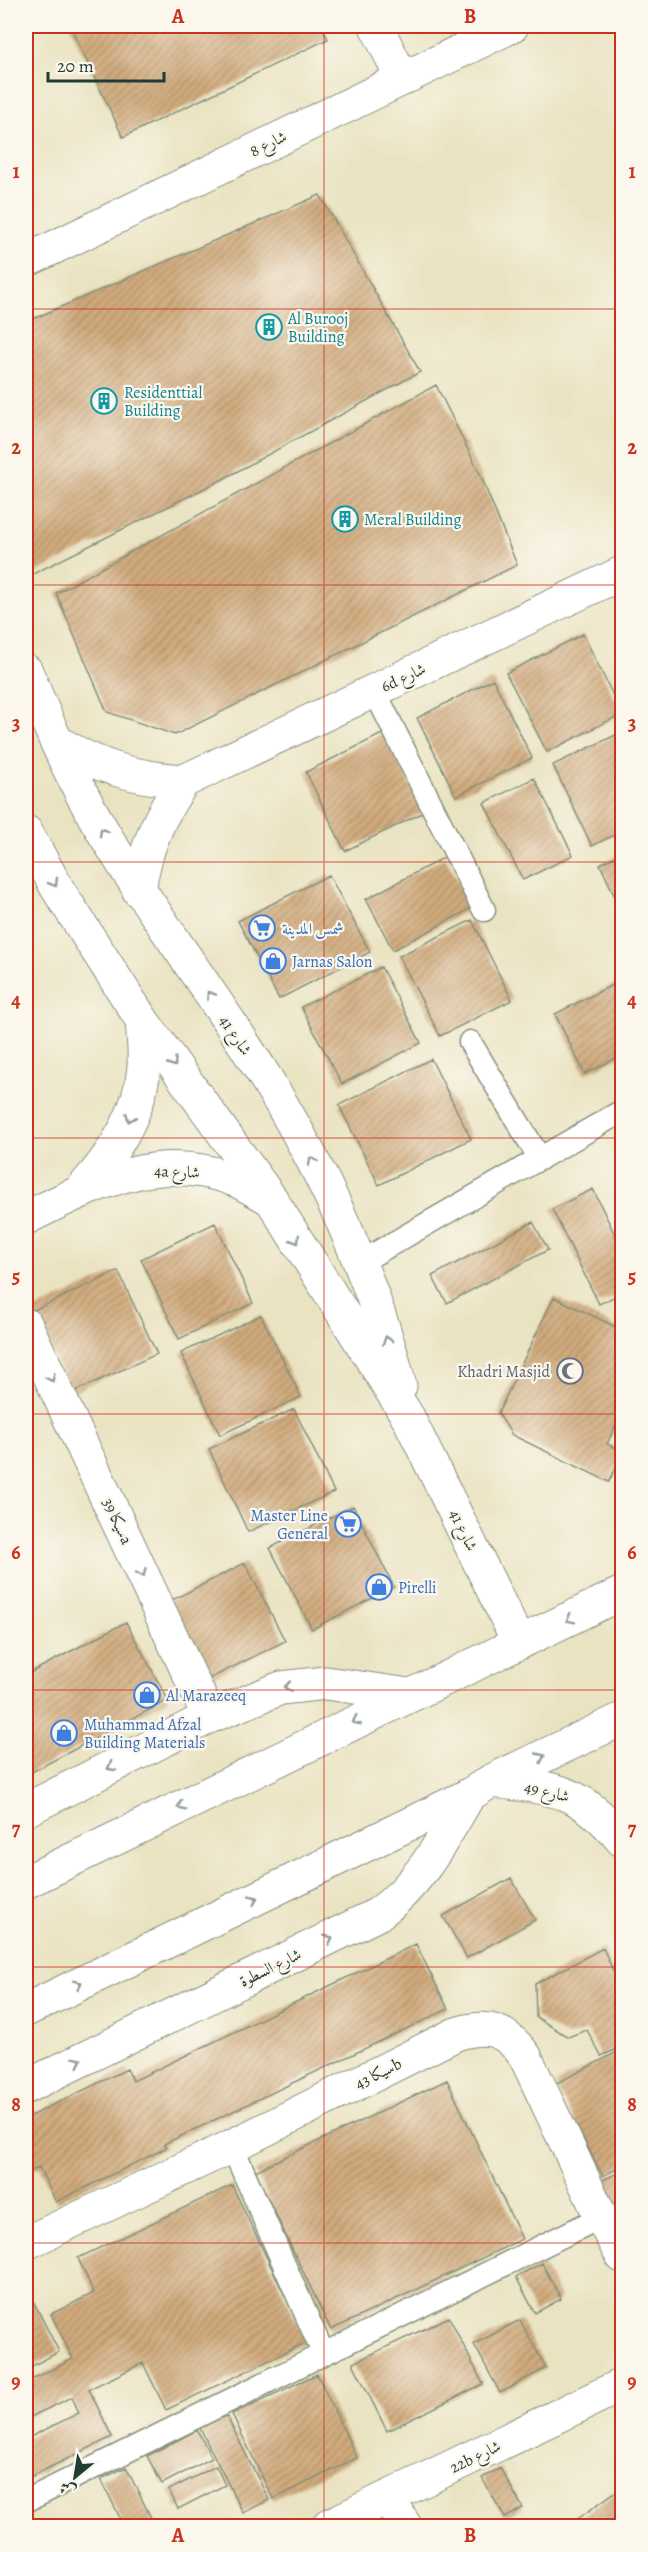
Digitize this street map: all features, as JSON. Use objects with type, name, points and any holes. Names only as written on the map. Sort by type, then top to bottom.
[{"type":"street","points":[[376,26],[402,78]]},
{"type":"street","name":"8 شارع","points":[[26,261],[512,26]]},
{"type":"street","name":"6d شارع","points":[[139,891],[143,862],[153,832],[166,805],[184,781],[621,576]]},
{"type":"street","name":"شارع 41","points":[[26,671],[56,741],[94,816],[139,891],[267,1080],[320,1176],[379,1313],[408,1417]]},
{"type":"street","name":"6d شارع","points":[[56,741],[84,759],[116,771],[150,779],[184,781]]},
{"type":"street","name":"شارع 41","points":[[26,832],[57,888],[142,1020],[271,1199],[408,1417],[519,1643]]},
{"type":"street","name":"4a شارع","points":[[81,1191],[110,1157],[132,1114],[144,1068],[142,1020]]},
{"type":"street","name":"4a شارع","points":[[26,1218],[115,1176],[155,1168],[196,1169],[235,1180],[271,1199]]},
{"type":"street","name":"سيكا 39a","points":[[26,1325],[209,1717]]},
{"type":"street","points":[[26,1882],[622,1593]]},
{"type":"street","points":[[26,1810],[209,1717],[260,1695],[304,1684],[326,1683],[409,1695]]},
{"type":"street","points":[[26,2010],[622,1719]]},
{"type":"street","name":"شارع 49","points":[[480,1788],[543,1786],[578,1798],[606,1820],[622,1840]]},
{"type":"street","name":"شارع السطوة","points":[[26,2087],[378,1914],[397,1901],[427,1867],[480,1788]]},
{"type":"street","name":"سيكا 43b","points":[[26,2243],[232,2146],[456,2034],[476,2028],[495,2030],[513,2040],[525,2056],[601,2217],[622,2256]]},
{"type":"street","name":"22b شارع","points":[[328,2526],[622,2385]]},
{"type":"street","points":[[388,2497],[405,2526]]},
{"type":"lane","points":[[375,690],[484,910]]},
{"type":"lane","points":[[470,1042],[540,1159]]},
{"type":"lane","points":[[359,1263],[622,1111]]},
{"type":"lane","points":[[232,2146],[323,2354]]},
{"type":"lane","points":[[26,2501],[601,2217]]},
{"type":"building","points":[[70,26],[322,26],[328,39],[123,137]]},
{"type":"building","points":[[320,195],[420,372],[223,479],[31,575],[26,564],[26,322]]},
{"type":"building","name":"Meral Building","points":[[436,385],[480,474],[517,565],[175,735],[107,712],[56,593]]},
{"type":"building","points":[[583,634],[622,714],[547,752],[506,673]]},
{"type":"building","points":[[493,679],[532,758],[456,796],[417,718]]},
{"type":"building","points":[[622,732],[622,831],[592,846],[553,765]]},
{"type":"building","points":[[384,733],[424,812],[345,851],[306,772]]},
{"type":"building","points":[[534,778],[573,855],[523,880],[484,803]]},
{"type":"building","points":[[622,853],[622,912],[600,864]]},
{"type":"building","points":[[445,857],[472,908],[393,950],[366,899]]},
{"type":"building","points":[[329,875],[370,952],[279,999],[238,921]]},
{"type":"building","points":[[472,920],[512,1000],[440,1036],[399,956]]},
{"type":"building","points":[[381,967],[421,1043],[342,1084],[301,1007]]},
{"type":"building","points":[[622,980],[622,1055],[585,1074],[555,1014]]},
{"type":"building","points":[[431,1059],[471,1139],[379,1185],[339,1105]]},
{"type":"building","points":[[593,1189],[622,1250],[622,1293],[599,1304],[552,1209]]},
{"type":"building","points":[[533,1222],[548,1250],[447,1303],[432,1276]]},
{"type":"building","points":[[215,1223],[253,1303],[179,1339],[141,1259]]},
{"type":"building","points":[[118,1271],[157,1354],[71,1393],[32,1311]]},
{"type":"building","name":"Khadri Masjid","points":[[554,1297],[622,1330],[622,1412],[607,1444],[622,1451],[622,1454],[609,1482],[512,1435],[498,1413]]},
{"type":"building","points":[[261,1315],[301,1397],[220,1435],[181,1353]]},
{"type":"building","points":[[294,1409],[334,1492],[248,1532],[209,1449]]},
{"type":"building","points":[[353,1506],[394,1587],[312,1629],[270,1548]]},
{"type":"building","points":[[245,1563],[285,1641],[209,1679],[170,1601]]},
{"type":"building","points":[[126,1622],[168,1700],[26,1775],[26,1675]]},
{"type":"building","points":[[511,1878],[535,1920],[467,1958],[443,1916]]},
{"type":"building","points":[[416,1944],[448,2009],[164,2144],[166,2148],[56,2202],[39,2167],[26,2174],[26,2118],[127,2069],[133,2081]]},
{"type":"building","points":[[603,1948],[622,1991],[622,2047],[601,2056],[587,2030],[568,2037],[536,2017],[535,1984]]},
{"type":"building","points":[[619,2051],[622,2058],[622,2166],[603,2176],[555,2084]]},
{"type":"building","points":[[447,2080],[522,2239],[331,2330],[255,2171]]},
{"type":"building","points":[[622,2171],[622,2208],[615,2211],[600,2181]]},
{"type":"building","points":[[232,2185],[307,2342],[166,2410],[143,2363],[89,2389],[112,2437],[26,2479],[26,2439],[79,2413],[72,2397],[26,2419],[26,2382],[73,2359],[51,2314],[94,2293],[78,2258]]},
{"type":"building","points":[[542,2263],[561,2299],[535,2313],[516,2277]]},
{"type":"building","points":[[26,2287],[59,2352],[26,2369]]},
{"type":"building","points":[[449,2317],[483,2384],[387,2431],[353,2363]]},
{"type":"building","points":[[520,2320],[546,2368],[500,2393],[474,2344]]},
{"type":"building","points":[[317,2374],[357,2458],[273,2499],[232,2414]]},
{"type":"building","points":[[226,2415],[269,2500],[243,2513],[200,2428]]},
{"type":"building","points":[[197,2430],[212,2458],[162,2484],[147,2456]]},
{"type":"building","points":[[216,2466],[225,2485],[178,2509],[169,2490]]},
{"type":"building","points":[[126,2467],[155,2526],[124,2526],[101,2479]]},
{"type":"building","points":[[500,2468],[523,2508],[505,2518],[482,2478]]},
{"type":"building","points":[[622,2487],[622,2526],[568,2526]]},
{"type":"place","name":"Al Burooj Building","points":[[269,327]]},
{"type":"place","name":"Residenttial Building","points":[[104,401]]},
{"type":"place","name":"Meral Building","points":[[345,519]]},
{"type":"place","name":"شمس المدينة","points":[[262,928]]},
{"type":"place","name":"Jarnas Salon","points":[[273,961]]},
{"type":"place","name":"Khadri Masjid","points":[[570,1371]]},
{"type":"place","name":"Master Line General","points":[[348,1524]]},
{"type":"place","name":"Pirelli","points":[[379,1587]]},
{"type":"place","name":"Al Marazeeq","points":[[147,1695]]},
{"type":"place","name":"Muhammad Afzal Building Materials","points":[[64,1733]]}]
